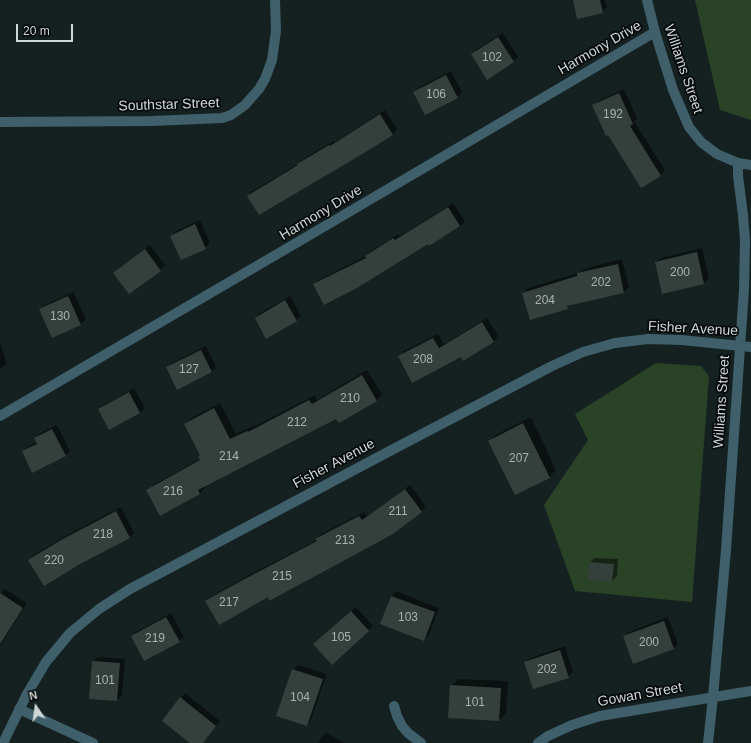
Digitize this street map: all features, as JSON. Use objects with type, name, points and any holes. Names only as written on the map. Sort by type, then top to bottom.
[{"type":"street","name":"Southstar Street","points":[[0,122],[151,121],[222,118],[231,115],[245,105],[259,89],[265,79],[272,60],[276,31],[275,0]]},
{"type":"street","name":"Williams Street","points":[[647,0],[654,32],[673,90],[689,126],[701,142],[717,154],[738,163],[738,176],[743,215],[745,240],[744,290],[726,550],[708,743]]},
{"type":"street","name":"Harmony Drive","points":[[0,416],[654,32]]},
{"type":"street","points":[[738,163],[751,165]]},
{"type":"street","name":"Fisher Avenue","points":[[3,743],[19,709],[46,662],[70,633],[99,609],[130,589],[552,366],[583,352],[615,343],[648,339],[682,340],[751,347]]},
{"type":"street","name":"Gowan Street","points":[[538,743],[548,736],[572,725],[600,716],[751,691]]},
{"type":"street","points":[[394,706],[402,726],[420,743]]},
{"type":"street","points":[[19,709],[93,743]]},
{"type":"green space","points":[[695,0],[751,0],[751,120],[720,110]]},
{"type":"green space","points":[[656,363],[701,366],[709,376],[692,602],[575,591],[544,505],[588,440],[575,414]]},
{"type":"building","points":[[573,0],[600,0],[603,13],[577,19]]},
{"type":"building","points":[[498,37],[514,62],[487,80],[471,54]]},
{"type":"building","points":[[446,75],[458,98],[425,115],[413,92]]},
{"type":"building","points":[[619,93],[633,124],[630,126],[661,176],[641,188],[608,135],[606,136],[592,105]]},
{"type":"building","points":[[380,114],[393,135],[259,215],[247,196]]},
{"type":"building","points":[[448,207],[460,226],[357,288],[324,305],[313,284],[366,258],[365,256],[393,238],[395,240]]},
{"type":"building","points":[[195,224],[206,249],[181,260],[170,236]]},
{"type":"building","points":[[145,249],[161,271],[129,294],[113,273]]},
{"type":"building","points":[[697,252],[704,284],[662,294],[655,262]]},
{"type":"building","points":[[618,264],[624,293],[567,306],[568,309],[530,320],[522,293],[577,276],[577,273]]},
{"type":"building","points":[[68,296],[81,325],[52,338],[39,309]]},
{"type":"building","points":[[285,300],[297,321],[266,339],[255,318]]},
{"type":"building","points":[[482,322],[494,342],[463,361],[461,357],[412,383],[398,356],[433,338],[439,348]]},
{"type":"building","points":[[201,350],[212,372],[177,390],[166,367]]},
{"type":"building","points":[[362,375],[377,401],[339,423],[336,419],[198,490],[200,494],[160,516],[146,490],[200,460],[198,456],[200,455],[184,424],[214,408],[230,439],[247,431],[248,432],[309,400],[312,404]]},
{"type":"building","points":[[129,392],[140,413],[109,430],[98,409]]},
{"type":"building","points":[[523,423],[550,478],[515,495],[488,441]]},
{"type":"building","points":[[52,429],[66,456],[32,473],[22,451],[37,444],[34,438]]},
{"type":"building","points":[[405,489],[422,512],[393,534],[269,601],[268,597],[219,625],[205,601],[317,541],[315,539],[359,516],[362,520]]},
{"type":"building","points":[[116,511],[130,538],[80,564],[44,586],[28,560],[61,540]]},
{"type":"building","points":[[589,562],[614,564],[612,582],[588,580]]},
{"type":"building","points":[[0,593],[23,608],[0,644]]},
{"type":"building","points":[[391,596],[435,612],[424,641],[380,624]]},
{"type":"building","points":[[351,611],[369,631],[332,665],[313,644]]},
{"type":"building","points":[[166,617],[180,642],[144,661],[131,636]]},
{"type":"building","points":[[664,621],[674,649],[633,664],[623,636]]},
{"type":"building","points":[[560,650],[569,678],[533,689],[524,662]]},
{"type":"building","points":[[92,661],[120,663],[117,701],[89,699]]},
{"type":"building","points":[[292,669],[323,679],[307,726],[276,716]]},
{"type":"building","points":[[450,685],[501,688],[499,721],[448,718]]},
{"type":"building","points":[[180,697],[216,726],[203,743],[190,743],[162,721]]}]
